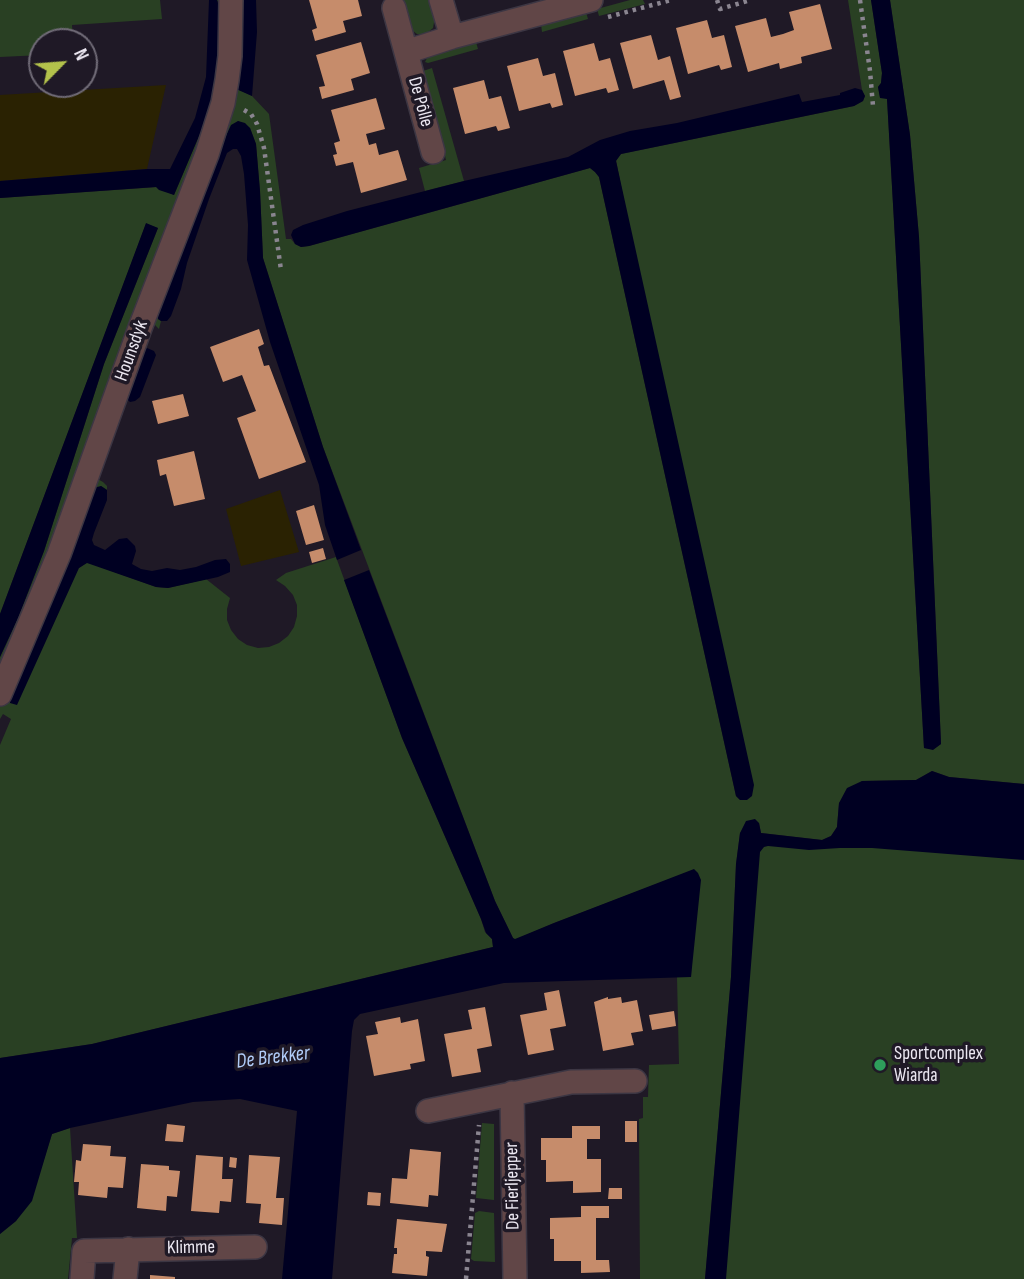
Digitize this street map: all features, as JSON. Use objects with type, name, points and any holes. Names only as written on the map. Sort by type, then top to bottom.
[{"type":"street","name":"Hounsdyk","points":[[0,694],[59,554],[139,328],[207,154],[223,103],[230,56],[231,0]]},
{"type":"street","points":[[441,0],[452,37]]},
{"type":"street","name":"De Pôlle","points":[[406,52],[591,0]]},
{"type":"street","name":"De Pôlle","points":[[394,8],[433,152]]},
{"type":"street","points":[[428,1111],[570,1082],[635,1081]]},
{"type":"street","name":"De Fierljepper","points":[[512,1093],[514,1279]]},
{"type":"street","name":"Klimme","points":[[82,1279],[84,1251],[255,1247]]},
{"type":"street","points":[[125,1279],[128,1249]]},
{"type":"path","points":[[717,0],[720,9],[751,0]]},
{"type":"path","points":[[860,0],[873,106]]},
{"type":"path","points":[[223,103],[251,114],[257,124],[264,148],[281,270]]},
{"type":"path","points":[[466,1279],[481,1100]]},
{"type":"green space","points":[[0,0],[160,0],[162,19],[72,25],[72,28],[28,28],[28,56],[0,57]]},
{"type":"green space","points":[[217,0],[226,0],[219,90],[0,682],[0,657],[44,551],[104,364],[158,228],[146,224],[0,614],[0,198],[157,187],[174,195],[207,117],[216,77]]},
{"type":"green space","points":[[403,0],[430,0],[435,17],[433,28],[426,34],[413,31]]},
{"type":"green space","points":[[630,0],[643,0],[645,4],[599,16],[597,9]]},
{"type":"green space","points":[[848,0],[871,0],[882,73],[878,87],[880,97],[887,98],[924,748],[933,749],[941,744],[919,237],[910,135],[890,0],[1024,0],[1024,784],[949,777],[932,771],[916,780],[862,781],[839,803],[837,827],[831,836],[822,840],[761,833],[759,823],[740,833],[731,977],[705,1279],[640,1279],[639,1119],[643,1118],[643,1097],[648,1097],[649,1065],[679,1064],[677,977],[691,977],[694,870],[515,940],[513,938],[495,901],[323,447],[263,258],[256,144],[250,128],[238,121],[158,319],[161,321],[159,329],[152,322],[236,88],[252,96],[269,114],[286,239],[291,239],[301,247],[590,168],[595,172],[599,177],[736,796],[740,800],[616,160],[621,154],[854,106],[863,101],[865,96]]},
{"type":"green space","points":[[586,12],[588,19],[542,32],[541,24]]},
{"type":"green space","points":[[476,42],[478,49],[425,62],[434,53]]},
{"type":"green space","points":[[432,68],[464,181],[425,191],[419,168],[446,160],[423,71]]},
{"type":"green space","points":[[92,476],[103,482],[107,490],[101,486],[79,568],[87,562],[156,587],[168,588],[206,579],[230,598],[227,620],[238,639],[247,645],[269,647],[288,636],[294,627],[297,605],[293,595],[276,580],[286,573],[336,557],[402,738],[485,932],[492,939],[493,947],[92,1044],[0,1058],[0,745],[11,719],[3,714],[0,719],[0,705]]},
{"type":"green space","name":"Sportcomplex Wiarda","points":[[755,839],[1024,850],[1024,1279],[717,1279]]},
{"type":"green space","points":[[482,1123],[494,1124],[494,1200],[476,1198]]},
{"type":"green space","points":[[70,1128],[77,1238],[72,1238],[68,1279],[0,1279],[0,1234],[16,1221],[42,1165],[52,1134]]},
{"type":"green space","points":[[475,1213],[494,1213],[495,1262],[471,1259]]},
{"type":"sand","points":[[166,85],[147,169],[0,181],[0,95],[28,93],[28,98],[98,98],[98,89]]},
{"type":"sand","points":[[280,490],[299,552],[241,566],[226,509]]},
{"type":"water","points":[[209,0],[217,0],[221,13],[216,77],[207,117],[174,195],[156,187],[0,198],[0,181],[170,169],[195,118],[206,77]]},
{"type":"water","points":[[240,0],[256,0],[257,32],[252,96],[236,89]]},
{"type":"water","points":[[871,0],[890,0],[910,135],[919,237],[941,744],[933,750],[924,748],[887,99],[880,98],[878,87],[882,73]]},
{"type":"water","points":[[855,88],[862,90],[865,96],[863,101],[854,106],[621,154],[616,161],[754,785],[752,796],[747,800],[740,800],[736,796],[599,177],[590,168],[309,246],[301,247],[295,244],[291,235],[293,230],[303,225],[347,211],[568,157],[600,140],[630,131],[677,123],[799,94],[802,102],[840,95]]},
{"type":"water","points":[[238,121],[250,128],[256,144],[263,258],[323,447],[361,550],[337,560],[325,525],[319,485],[270,342],[247,260],[248,225],[244,174],[237,149],[227,153],[171,316],[167,321],[161,321],[156,313],[204,183],[231,125]]},
{"type":"water","points":[[146,223],[158,228],[104,364],[44,551],[0,657],[0,614]]},
{"type":"water","points":[[147,348],[156,355],[140,397],[130,402],[125,397],[143,351]]},
{"type":"water","points":[[101,486],[107,490],[107,500],[94,533],[94,545],[105,550],[119,539],[127,538],[136,551],[132,564],[141,569],[180,570],[226,559],[230,564],[230,572],[168,588],[156,587],[87,563],[79,568],[17,705],[10,703],[93,488]]},
{"type":"water","name":"De Brekker","points":[[369,570],[495,901],[513,938],[694,869],[701,880],[691,977],[504,983],[360,1014],[354,1020],[352,1031],[332,1279],[282,1279],[297,1111],[240,1099],[193,1102],[52,1134],[32,1201],[16,1221],[0,1234],[0,1058],[92,1044],[493,947],[492,939],[486,933],[402,738],[344,580]]},
{"type":"water","points":[[932,771],[949,777],[1024,784],[1024,860],[872,848],[809,850],[768,846],[760,852],[726,1279],[705,1279],[731,977],[740,833],[746,821],[755,819],[759,823],[761,833],[822,840],[831,836],[837,827],[839,803],[847,788],[862,781],[916,780]]},
{"type":"building","points":[[309,0],[358,0],[362,16],[343,21],[346,32],[315,41],[312,30],[317,28]]},
{"type":"building","points":[[820,4],[832,49],[801,57],[802,63],[780,69],[779,63],[748,72],[735,26],[766,18],[771,37],[783,34],[794,30],[789,12]]},
{"type":"building","points":[[707,20],[712,38],[724,35],[732,67],[721,70],[719,65],[688,74],[676,28]]},
{"type":"building","points":[[651,35],[658,60],[670,56],[681,97],[670,100],[664,80],[633,89],[620,43]]},
{"type":"building","points":[[361,42],[370,73],[351,79],[354,90],[322,99],[319,87],[325,86],[316,55]]},
{"type":"building","points":[[594,43],[599,61],[610,58],[619,90],[608,93],[606,88],[575,96],[563,51]]},
{"type":"building","points":[[538,58],[543,76],[555,73],[563,105],[552,108],[550,103],[519,111],[507,66]]},
{"type":"building","points":[[484,80],[489,99],[501,96],[510,128],[498,131],[496,126],[465,134],[453,88]]},
{"type":"building","points":[[376,98],[385,129],[366,134],[369,145],[376,143],[379,155],[398,150],[407,180],[361,193],[353,162],[336,166],[334,143],[340,141],[331,110]]},
{"type":"building","points":[[259,329],[264,344],[258,347],[264,366],[269,365],[306,462],[259,479],[237,418],[256,411],[242,375],[223,382],[210,347]]},
{"type":"building","points":[[183,394],[189,416],[158,424],[152,401]]},
{"type":"building","points":[[194,451],[205,499],[174,506],[166,474],[160,476],[157,460]]},
{"type":"building","points":[[314,505],[324,540],[306,545],[296,511]]},
{"type":"building","points":[[323,548],[326,559],[312,563],[309,552]]},
{"type":"building","points":[[559,990],[566,1026],[550,1029],[554,1050],[528,1055],[520,1015],[547,1010],[544,993]]},
{"type":"building","points":[[608,997],[621,997],[622,1003],[637,1000],[643,1031],[631,1033],[634,1045],[603,1051],[594,1002]]},
{"type":"building","points":[[485,1007],[492,1046],[477,1049],[481,1072],[452,1077],[444,1034],[472,1029],[468,1010]]},
{"type":"building","points":[[674,1011],[676,1026],[652,1030],[649,1015]]},
{"type":"building","points":[[400,1017],[401,1023],[418,1019],[425,1061],[410,1064],[411,1069],[374,1076],[366,1036],[378,1034],[375,1022]]},
{"type":"building","points":[[625,1121],[637,1121],[637,1142],[625,1142]]},
{"type":"building","points":[[167,1124],[185,1126],[183,1142],[165,1141]]},
{"type":"building","points":[[572,1126],[600,1126],[600,1139],[587,1139],[587,1159],[601,1159],[601,1192],[573,1193],[573,1181],[546,1182],[546,1160],[541,1160],[541,1138],[572,1138]]},
{"type":"building","points":[[83,1144],[111,1146],[110,1156],[126,1157],[123,1188],[108,1187],[107,1198],[78,1195],[79,1182],[74,1182],[76,1160],[81,1161]]},
{"type":"building","points":[[410,1149],[441,1152],[438,1196],[429,1195],[428,1207],[390,1203],[392,1178],[407,1179]]},
{"type":"building","points":[[196,1155],[223,1157],[222,1179],[233,1179],[231,1202],[220,1201],[219,1213],[191,1211]]},
{"type":"building","points":[[249,1155],[280,1157],[276,1198],[284,1198],[282,1225],[259,1223],[261,1204],[246,1203]]},
{"type":"building","points":[[230,1157],[237,1158],[236,1168],[229,1167]]},
{"type":"building","points":[[141,1164],[169,1166],[169,1170],[180,1171],[177,1197],[167,1196],[166,1211],[137,1208]]},
{"type":"building","points":[[609,1188],[622,1188],[622,1199],[608,1199]]},
{"type":"building","points":[[368,1192],[381,1193],[380,1206],[367,1205]]},
{"type":"building","points":[[581,1206],[609,1206],[609,1218],[596,1218],[596,1260],[609,1260],[610,1272],[581,1273],[581,1261],[554,1261],[550,1218],[581,1217]]},
{"type":"building","points":[[397,1219],[447,1224],[442,1252],[426,1251],[426,1256],[429,1257],[427,1276],[392,1273],[394,1254],[397,1254],[397,1248],[394,1248]]},
{"type":"building","points":[[150,1275],[175,1277],[175,1279],[150,1279]]},
{"type":"place","name":"Sportcomplex Wiarda","points":[[880,1065]]}]
